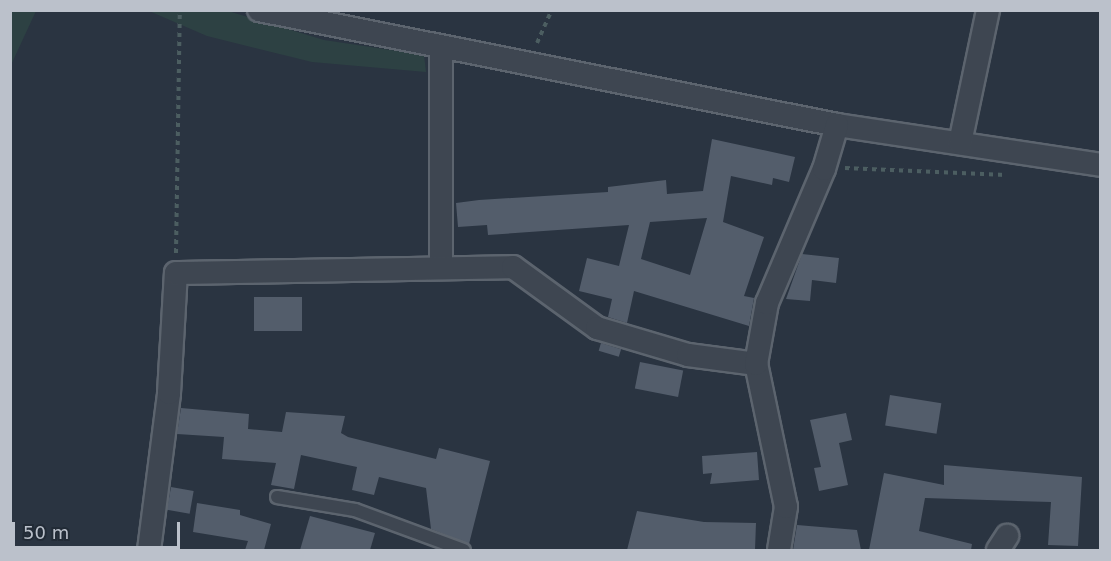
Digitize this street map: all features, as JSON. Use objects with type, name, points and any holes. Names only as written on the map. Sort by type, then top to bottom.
[{"type":"street","points":[[259,10],[527,65],[837,124],[1101,165]]},
{"type":"street","points":[[960,143],[988,10]]},
{"type":"street","points":[[441,48],[441,266]]},
{"type":"street","points":[[779,550],[783,486],[763,418],[756,364],[767,303],[824,169],[837,124]]},
{"type":"street","points":[[149,550],[169,393],[176,273],[441,266],[513,267],[597,328],[688,355],[756,364]]},
{"type":"lane","points":[[277,497],[356,510],[464,550]]},
{"type":"path","points":[[176,273],[180,10]]},
{"type":"path","points":[[527,65],[552,10]]},
{"type":"path","points":[[824,169],[878,167],[1018,176]]},
{"type":"green space","points":[[10,11],[36,11],[11,65]]},
{"type":"green space","points":[[149,11],[228,11],[324,40],[424,55],[426,72],[312,62],[207,36]]},
{"type":"building","points":[[712,139],[795,157],[789,182],[773,178],[772,185],[731,176],[723,222],[764,237],[744,296],[754,298],[749,326],[634,291],[627,323],[608,317],[612,299],[579,291],[587,258],[619,266],[629,225],[488,235],[487,225],[458,227],[456,203],[608,192],[608,187],[666,180],[667,194],[703,191]],"holes":[[[707,218],[690,275],[641,259],[650,222]]]},
{"type":"building","points":[[802,254],[839,258],[836,283],[812,280],[810,301],[786,299]]},
{"type":"building","points":[[254,297],[302,297],[302,331],[254,331]]},
{"type":"building","points":[[601,343],[621,349],[619,357],[599,351]]},
{"type":"building","points":[[640,362],[683,370],[678,397],[635,389]]},
{"type":"building","points":[[890,395],[941,403],[937,434],[885,426]]},
{"type":"building","points":[[181,408],[249,414],[248,429],[282,432],[286,412],[345,416],[341,433],[348,437],[436,459],[439,448],[490,461],[469,544],[431,529],[426,488],[379,477],[374,495],[352,490],[357,467],[301,455],[294,489],[271,485],[276,463],[222,459],[224,437],[177,434]]},
{"type":"building","points":[[846,413],[852,440],[839,443],[848,485],[819,491],[814,468],[821,467],[810,420]]},
{"type":"building","points":[[757,452],[759,480],[710,484],[712,473],[703,474],[702,456]]},
{"type":"building","points":[[944,465],[1082,477],[1078,546],[1048,545],[1051,502],[925,498],[919,531],[972,544],[971,550],[869,550],[884,473],[944,485]]},
{"type":"building","points":[[171,487],[194,491],[190,514],[167,510]]},
{"type":"building","points":[[197,503],[240,510],[240,515],[271,524],[264,550],[245,550],[248,541],[193,532]]},
{"type":"building","points":[[637,511],[704,522],[756,523],[755,550],[627,550]]},
{"type":"building","points":[[310,516],[375,533],[370,550],[300,550]]},
{"type":"building","points":[[797,525],[857,530],[861,550],[793,550]]}]
